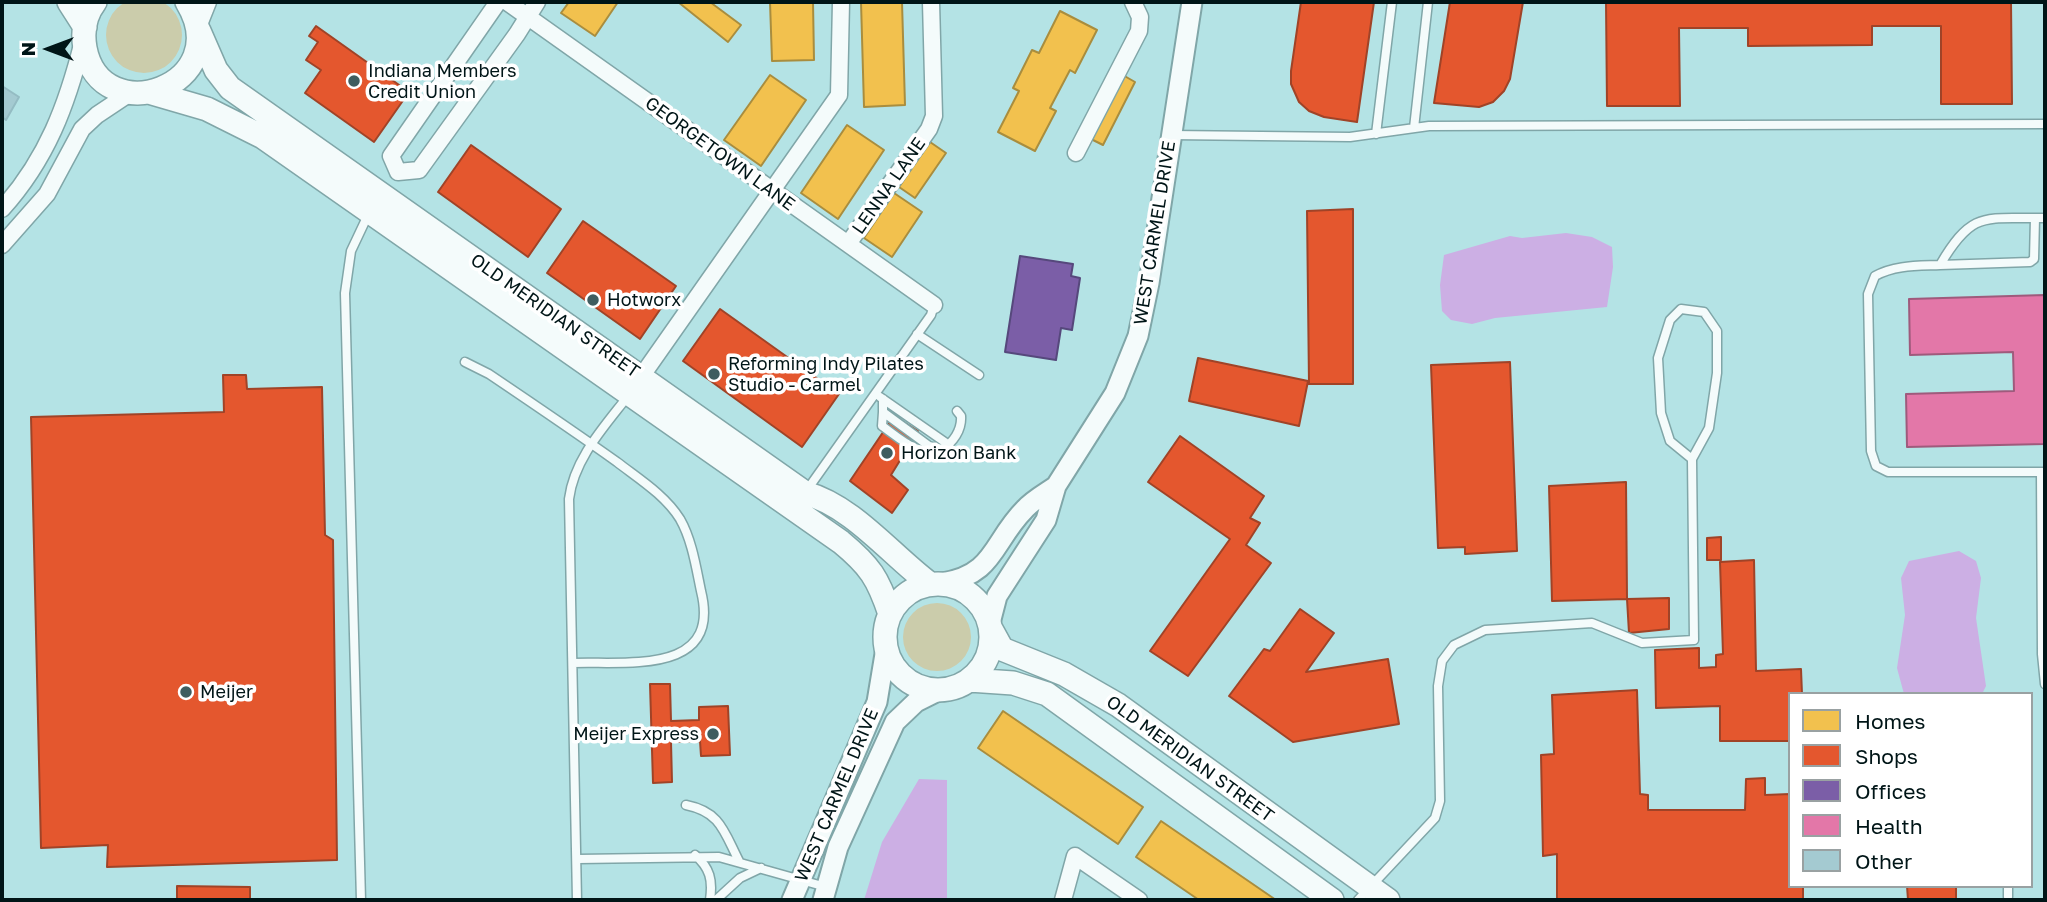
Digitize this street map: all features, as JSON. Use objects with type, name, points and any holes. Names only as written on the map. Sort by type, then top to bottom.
[{"type":"main road","points":[[69,2],[84,33]]},
{"type":"main road","points":[[84,33],[96,2]]},
{"type":"main road","name":"OLD MERIDIAN STREET","points":[[187,2],[216,70],[230,88],[376,203],[635,385],[863,559],[881,585],[890,614]]},
{"type":"main road","points":[[141,93],[171,85],[187,71],[196,52],[198,29]]},
{"type":"main road","name":"OLD MERIDIAN STREET","points":[[84,33],[86,54],[103,79],[141,93],[207,109],[263,137],[376,203]]},
{"type":"main road","name":"OLD MERIDIAN STREET","points":[[635,385],[805,493],[819,497],[854,520],[936,584]]},
{"type":"main road","points":[[936,584],[972,596],[990,626],[985,663],[969,680],[940,690],[919,686],[901,675],[886,648],[886,630],[890,614],[906,594],[936,584]]},
{"type":"main road","name":"OLD MERIDIAN STREET","points":[[990,626],[1002,649],[1064,674],[1107,698],[1373,896]]},
{"type":"main road","name":"OLD MERIDIAN STREET","points":[[969,680],[1013,683],[1047,694],[1332,900]]},
{"type":"street","points":[[198,29],[208,2]]},
{"type":"street","points":[[398,172],[391,156],[498,2]]},
{"type":"street","name":"GEORGETOWN LANE","points":[[507,2],[934,305]]},
{"type":"street","points":[[376,203],[398,172],[419,170],[537,2]]},
{"type":"street","points":[[635,385],[839,95],[841,2]]},
{"type":"street","name":"LENNA LANE","points":[[848,244],[929,130],[934,116],[930,2]]},
{"type":"street","points":[[1076,153],[1139,31],[1140,17],[1133,2]]},
{"type":"street","name":"WEST CARMEL DRIVE","points":[[990,626],[997,596],[1046,520],[1056,486],[1115,393],[1138,336],[1149,283],[1192,2]]},
{"type":"street","points":[[2,209],[37,166],[58,127],[84,33]]},
{"type":"street","points":[[2,245],[47,194],[82,129],[141,93]]},
{"type":"street","name":"WEST CARMEL DRIVE","points":[[936,584],[977,572],[986,564],[1025,508],[1056,486]]},
{"type":"street","name":"WEST CARMEL DRIVE","points":[[792,900],[877,702],[886,648]]},
{"type":"street","name":"WEST CARMEL DRIVE","points":[[824,894],[838,847],[895,722],[916,702],[940,690]]},
{"type":"street","points":[[1063,900],[1075,856],[1139,900]]},
{"type":"lane","points":[[1376,134],[1392,2]]},
{"type":"lane","points":[[1414,128],[1428,2]]},
{"type":"lane","points":[[1171,135],[1279,138],[1376,134],[1414,128],[2045,124]]},
{"type":"lane","points":[[361,900],[345,293],[351,251],[376,203]]},
{"type":"lane","points":[[2035,218],[2034,259],[2030,262],[1897,267],[1875,276],[1868,294],[1870,438],[1875,466],[1888,471],[2043,472],[2042,654],[2045,684]]},
{"type":"lane","points":[[1940,265],[1962,230],[1973,222],[1983,219],[2045,218]]},
{"type":"lane","points":[[805,493],[917,334],[934,305]]},
{"type":"lane","points":[[1373,896],[1436,818],[1440,801],[1438,685],[1442,661],[1454,645],[1485,629],[1592,623],[1642,643],[1694,640],[1692,459],[1709,428],[1717,373],[1717,331],[1704,312],[1681,309],[1670,320],[1658,358],[1661,412],[1670,441],[1692,459]]},
{"type":"lane","points":[[917,334],[979,375]]},
{"type":"lane","points":[[465,362],[489,374],[646,484],[677,515],[688,535],[703,598],[705,619],[703,631],[689,648],[663,661],[573,663]]},
{"type":"lane","points":[[577,900],[569,499],[575,472],[635,385]]},
{"type":"lane","points":[[875,393],[945,447]]},
{"type":"lane","points":[[883,399],[883,412],[929,446],[945,447]]},
{"type":"lane","points":[[945,447],[961,428],[961,416],[957,411]]},
{"type":"lane","points":[[686,804],[706,809],[715,817],[739,861]]},
{"type":"lane","points":[[578,859],[695,855],[739,861],[799,880],[824,894]]},
{"type":"lane","points":[[695,855],[708,866],[712,886],[710,900]]},
{"type":"lane","points":[[716,900],[740,878],[762,868]]},
{"type":"lane","points":[[2008,888],[2008,897]]},
{"type":"green space","points":[[134,-1],[154,-1],[165,4],[175,14],[181,28],[179,49],[171,62],[158,70],[144,73],[130,70],[117,62],[109,49],[106,35],[109,21],[117,8]]},
{"type":"green space","points":[[937,603],[950,606],[961,613],[968,624],[971,637],[968,650],[961,661],[950,668],[937,671],[924,668],[913,661],[906,650],[903,637],[906,624],[913,613],[924,606]]},
{"type":"shaded area","points":[[1566,233],[1592,237],[1612,247],[1613,267],[1607,307],[1495,318],[1472,324],[1451,320],[1442,311],[1440,285],[1444,255],[1510,236],[1522,238]]},
{"type":"shaded area","points":[[1959,551],[1976,561],[1981,578],[1976,618],[1986,686],[1983,692],[1903,692],[1897,668],[1905,615],[1901,578],[1909,561]]},
{"type":"shaded area","points":[[919,779],[947,780],[947,900],[864,900],[882,842]]},
{"type":"building: Homes","points":[[569,2],[618,2],[595,36],[561,13]]},
{"type":"building: Homes","points":[[678,2],[710,2],[741,25],[728,42]]},
{"type":"building: Homes","points":[[770,2],[813,2],[814,60],[772,61]]},
{"type":"building: Homes","points":[[861,2],[902,2],[905,105],[864,107]]},
{"type":"building: Homes","points":[[1060,11],[1097,30],[1075,73],[1070,70],[1050,108],[1056,111],[1035,151],[998,132],[1019,91],[1013,88],[1032,50],[1039,53]]},
{"type":"building: Homes","points":[[1121,74],[1135,82],[1103,145],[1089,138]]},
{"type":"building: Homes","points":[[770,75],[806,100],[761,166],[724,140]]},
{"type":"building: Homes","points":[[847,125],[884,150],[838,219],[801,193]]},
{"type":"building: Homes","points":[[930,142],[946,153],[915,198],[899,187]]},
{"type":"building: Homes","points":[[894,193],[922,212],[892,257],[864,238]]},
{"type":"building: Homes","points":[[1003,711],[1143,807],[1118,844],[978,748]]},
{"type":"building: Homes","points":[[1161,821],[1276,900],[1199,900],[1136,857]]},
{"type":"building: Shops","points":[[1301,2],[1374,2],[1357,122],[1324,117],[1309,111],[1299,102],[1291,84],[1291,71]]},
{"type":"building: Shops","points":[[1450,2],[1523,2],[1510,79],[1504,91],[1493,102],[1479,107],[1434,103]]},
{"type":"building: Shops","points":[[1606,2],[2011,2],[2012,104],[1941,104],[1941,26],[1872,26],[1872,45],[1748,46],[1748,28],[1679,28],[1680,106],[1607,106]]},
{"type":"building: Shops","name":"Indiana Members Credit Union","points":[[316,26],[409,92],[374,142],[305,93],[321,70],[306,60],[318,42],[309,36]]},
{"type":"building: Shops","points":[[471,145],[561,209],[528,257],[438,192]]},
{"type":"building: Shops","points":[[1353,209],[1353,384],[1309,384],[1307,211]]},
{"type":"building: Shops","points":[[583,221],[676,286],[640,339],[547,273]]},
{"type":"building: Shops","points":[[720,309],[839,394],[802,447],[683,361]]},
{"type":"building: Shops","points":[[1198,358],[1308,381],[1299,426],[1189,401]]},
{"type":"building: Shops","points":[[1510,362],[1517,551],[1465,554],[1465,547],[1438,548],[1431,365]]},
{"type":"building: Shops","name":"Meijer","points":[[223,375],[246,375],[247,389],[322,387],[325,535],[333,540],[337,860],[107,867],[108,845],[41,848],[31,417],[224,412]]},
{"type":"building: Shops","name":"Horizon Bank","points":[[894,416],[918,431],[891,475],[908,490],[892,513],[850,481]]},
{"type":"building: Shops","points":[[1180,436],[1264,496],[1250,518],[1260,523],[1246,545],[1271,563],[1188,676],[1150,651],[1230,539],[1148,482]]},
{"type":"building: Shops","points":[[1626,482],[1627,599],[1552,601],[1549,486]]},
{"type":"building: Shops","points":[[1721,537],[1721,560],[1707,560],[1707,538]]},
{"type":"building: Shops","points":[[1754,560],[1756,671],[1801,669],[1802,692],[1788,692],[1788,741],[1720,741],[1720,706],[1656,708],[1655,650],[1699,648],[1699,668],[1716,667],[1716,655],[1723,654],[1720,562]]},
{"type":"building: Shops","points":[[1669,598],[1669,629],[1629,633],[1627,599]]},
{"type":"building: Shops","points":[[1300,609],[1334,633],[1306,672],[1388,659],[1399,724],[1293,742],[1229,696],[1264,649],[1270,651]]},
{"type":"building: Shops","points":[[650,684],[670,684],[671,721],[699,720],[699,707],[728,706],[730,755],[701,756],[700,741],[671,742],[672,782],[653,783]]},
{"type":"building: Shops","points":[[1637,690],[1640,794],[1648,795],[1648,810],[1745,810],[1746,779],[1765,778],[1765,795],[1788,794],[1788,888],[1803,888],[1803,900],[1557,900],[1557,854],[1543,856],[1541,755],[1554,754],[1552,695]]},
{"type":"building: Shops","points":[[177,886],[250,887],[250,900],[177,900]]},
{"type":"building: Shops","points":[[1907,888],[1956,888],[1956,900],[1908,900]]},
{"type":"building: Offices","points":[[1020,256],[1073,264],[1071,276],[1080,278],[1072,330],[1061,328],[1056,360],[1005,352]]},
{"type":"building: Health","points":[[2045,295],[2045,444],[1907,447],[1906,394],[2014,391],[2013,352],[1910,355],[1909,299]]},
{"type":"building: Other","points":[[2,86],[19,97],[6,120],[2,117]]},
{"type":"place","name":"Indiana Members Credit Union","points":[[354,81]]},
{"type":"place","name":"Hotworx","points":[[593,300]]},
{"type":"place","name":"Reforming Indy Pilates Studio - Carmel","points":[[714,374]]},
{"type":"place","name":"Horizon Bank","points":[[887,453]]},
{"type":"place","name":"Meijer","points":[[186,692]]},
{"type":"place","name":"Meijer Express","points":[[713,734]]}]
